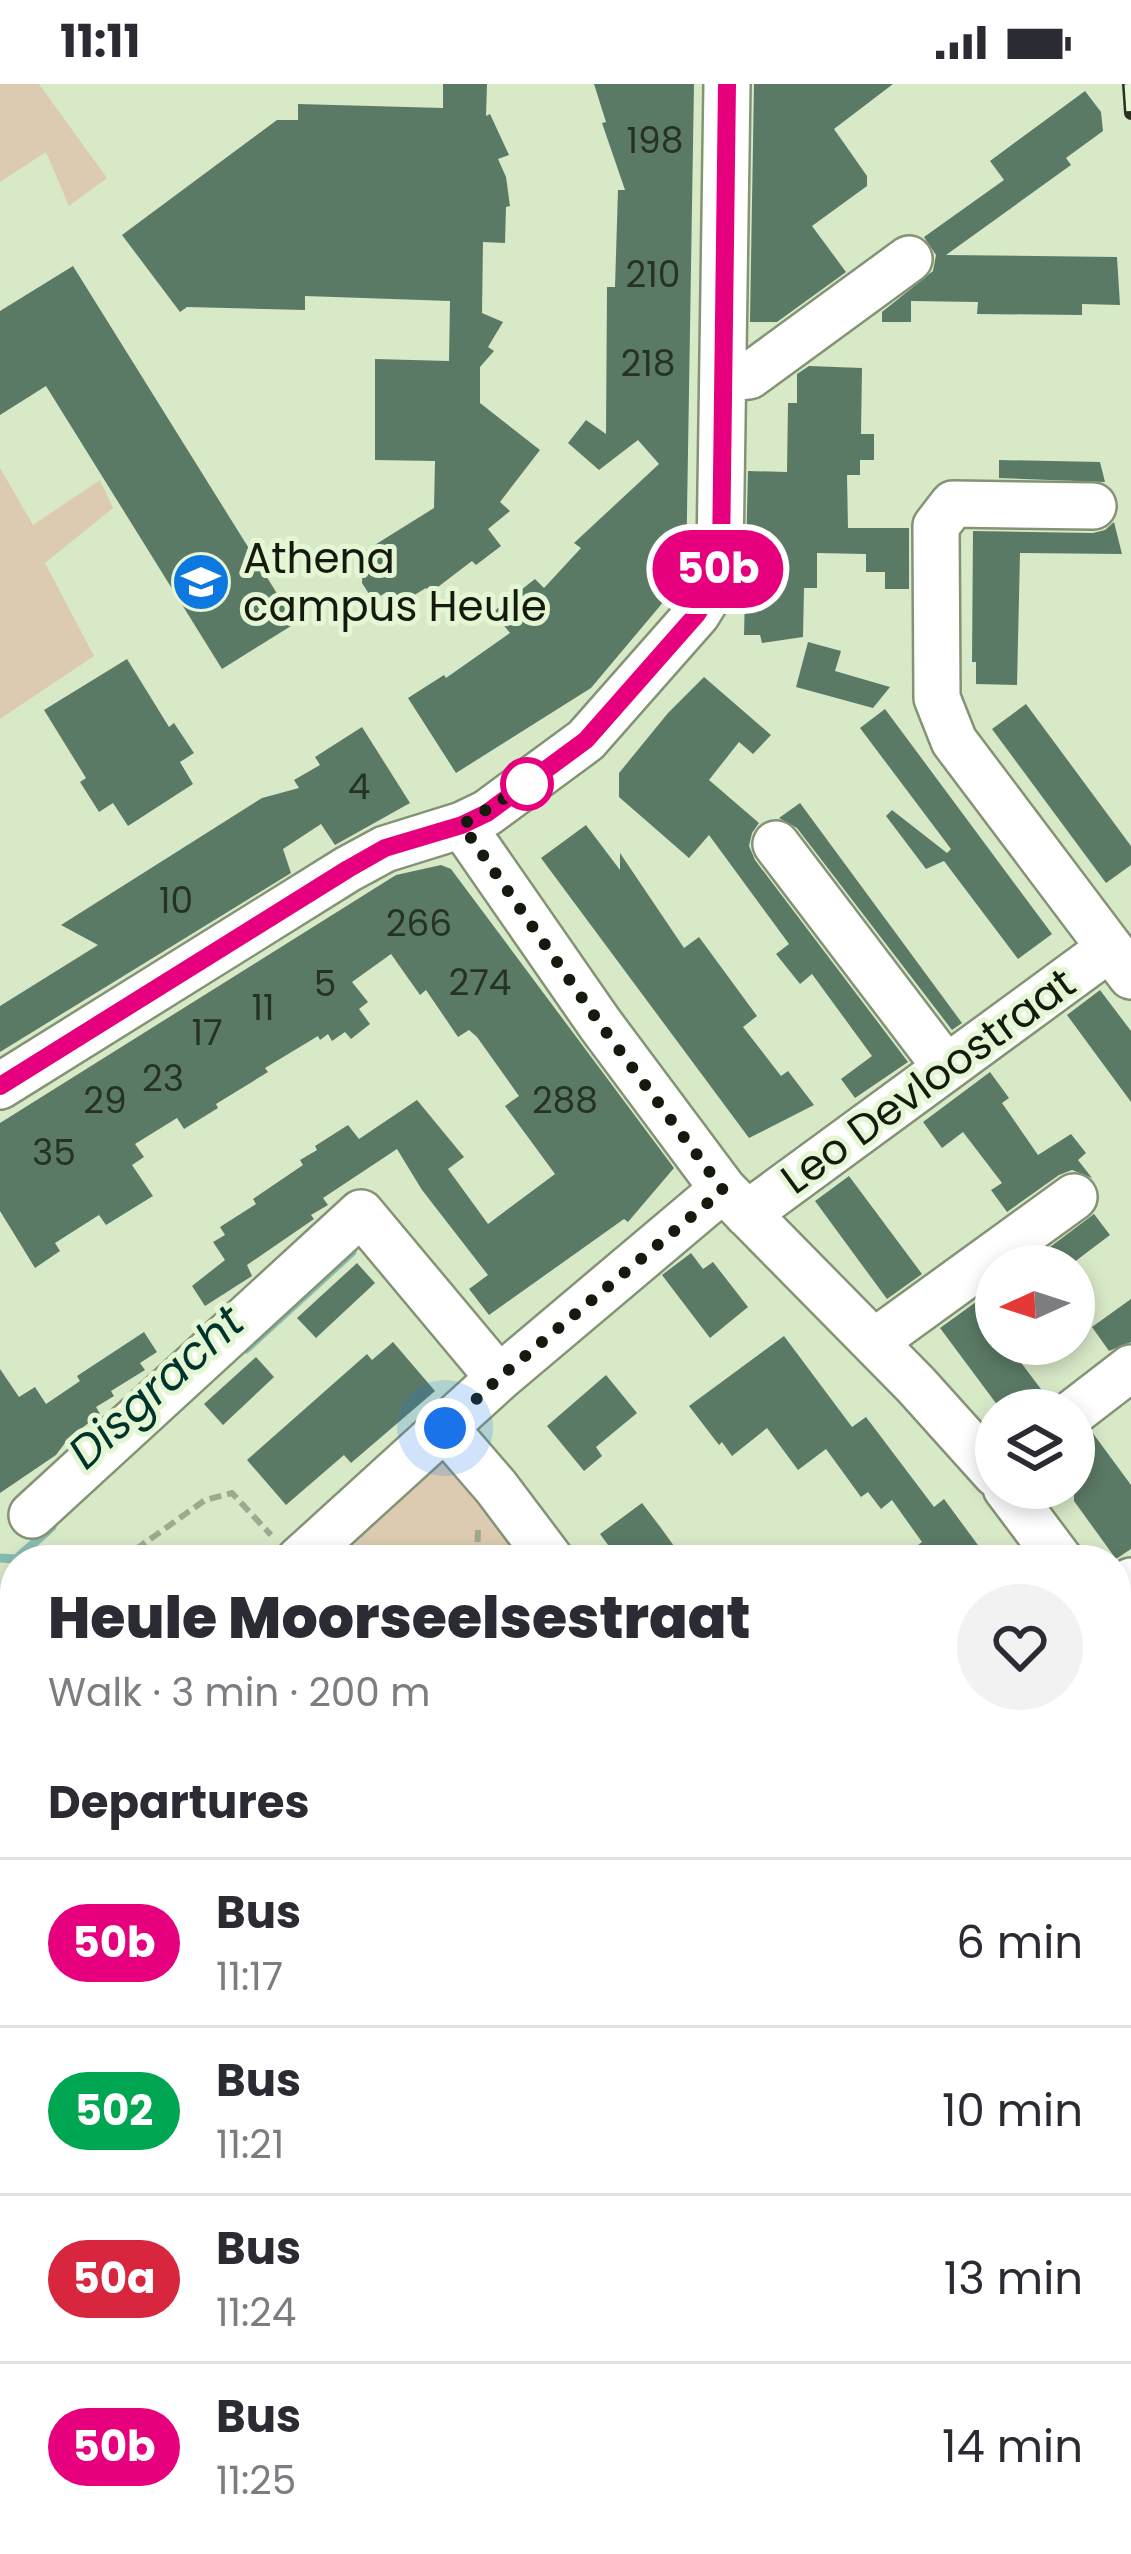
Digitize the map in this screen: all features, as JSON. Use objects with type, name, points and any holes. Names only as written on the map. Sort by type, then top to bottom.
[{"type":"street","points":[[0,1086],[385,848],[487,813],[586,740],[697,614],[713,588],[721,556],[727,84]]},
{"type":"street","points":[[724,380],[749,376],[909,259]]},
{"type":"street","points":[[1093,506],[953,504],[936,526],[937,698],[954,742],[1120,962]]},
{"type":"street","points":[[462,825],[600,1024],[735,1202],[975,1450]]},
{"type":"street","points":[[776,844],[945,1066]]},
{"type":"street","name":"Leo Devloostraat","points":[[300,1545],[445,1428],[499,1378],[735,1202],[945,1066],[1120,962]]},
{"type":"street","points":[[874,1342],[1074,1197]]},
{"type":"street","points":[[32,1515],[361,1213],[499,1378]]},
{"type":"street","points":[[1095,1396],[1131,1368]]},
{"type":"street","points":[[445,1428],[539,1545]]},
{"type":"street","points":[[1022,1509],[1049,1545]]},
{"type":"path","points":[[142,1545],[205,1500],[232,1493],[284,1545]]},
{"type":"shaded area","points":[[0,84],[39,84],[107,178],[69,206],[46,152],[0,182]]},
{"type":"shaded area","points":[[0,468],[33,525],[100,480],[113,508],[45,563],[94,656],[0,719]]},
{"type":"shaded area","points":[[451,1447],[526,1545],[337,1545]]},
{"type":"building","points":[[443,84],[487,84],[486,116],[490,114],[509,155],[498,159],[510,206],[506,207],[505,243],[483,242],[482,313],[503,322],[488,347],[494,351],[480,367],[480,403],[540,450],[500,502],[510,511],[488,529],[501,546],[430,593],[426,588],[396,606],[387,592],[373,600],[362,583],[363,565],[357,556],[434,508],[435,461],[375,460],[375,359],[449,361],[450,301],[305,296],[305,310],[187,307],[180,312],[122,235],[277,120],[298,120],[298,104],[443,108]]},
{"type":"building","points":[[594,84],[694,84],[686,575],[591,688],[456,773],[408,698],[510,633],[493,612],[535,579],[544,588],[581,548],[574,543],[659,464],[638,440],[599,470],[568,443],[586,420],[606,434],[607,287],[615,287],[618,190],[625,190]]},
{"type":"building","points":[[754,84],[893,84],[834,129],[867,176],[867,186],[812,226],[846,272],[777,322],[750,322]]},
{"type":"building","points":[[1085,91],[1101,112],[1103,131],[1066,158],[1071,165],[946,255],[1117,257],[1120,305],[1082,304],[1082,315],[977,314],[978,302],[911,301],[911,322],[882,322],[882,312],[933,271],[936,255],[924,237],[1004,180],[990,161]]},
{"type":"building","points":[[73,266],[291,616],[291,626],[222,669],[46,386],[0,415],[0,311]]},
{"type":"building","points":[[809,366],[862,368],[861,434],[874,434],[874,460],[860,460],[860,475],[847,475],[848,528],[909,528],[909,589],[885,589],[885,572],[866,572],[866,554],[817,553],[817,588],[804,588],[803,637],[762,643],[760,635],[744,635],[748,471],[787,472],[788,403],[797,403],[797,374]]},
{"type":"building","points":[[999,460],[1100,462],[1105,482],[999,478]]},
{"type":"building","points":[[1114,522],[1122,554],[1020,553],[1017,685],[976,684],[973,531],[1093,533]]},
{"type":"building","points":[[808,642],[841,651],[835,671],[890,687],[873,708],[796,687]]},
{"type":"building","points":[[127,659],[169,727],[174,723],[194,753],[180,762],[193,784],[128,826],[113,803],[99,812],[80,782],[86,778],[44,710]]},
{"type":"building","points":[[704,677],[771,735],[753,754],[739,742],[709,780],[759,823],[749,846],[755,860],[908,1062],[855,1098],[841,1079],[872,1056],[812,974],[800,984],[776,954],[789,944],[709,835],[689,858],[619,797],[619,773]]},
{"type":"building","points":[[1026,704],[1131,846],[1131,865],[1106,883],[992,729]]},
{"type":"building","points":[[885,709],[1052,934],[1018,959],[944,861],[926,869],[886,816],[892,810],[947,853],[951,849],[860,728]]},
{"type":"building","points":[[362,727],[410,803],[335,845],[321,824],[283,849],[291,873],[0,1052],[0,1006],[98,945],[61,925],[262,798],[299,788],[294,780],[320,765],[315,757]]},
{"type":"building","points":[[800,803],[962,1023],[952,1030],[797,828],[779,818]]},
{"type":"building","points":[[586,825],[620,870],[620,853],[684,948],[699,937],[757,1016],[743,1027],[781,1076],[788,1071],[814,1105],[749,1138],[541,858]]},
{"type":"building","points":[[441,865],[451,869],[674,1168],[628,1222],[624,1219],[489,1315],[469,1289],[488,1275],[422,1190],[397,1149],[323,1198],[328,1205],[311,1215],[314,1219],[247,1265],[252,1276],[205,1306],[192,1286],[225,1260],[213,1242],[225,1235],[220,1227],[256,1204],[253,1199],[303,1165],[300,1160],[317,1150],[315,1146],[348,1125],[359,1139],[417,1100],[464,1157],[448,1169],[488,1224],[555,1174],[505,1106],[519,1096],[477,1037],[469,1030],[458,1037],[426,990],[420,995],[391,954],[352,982],[368,1002],[359,1009],[370,1024],[351,1039],[345,1032],[332,1041],[328,1034],[320,1040],[318,1036],[265,1068],[268,1072],[184,1129],[177,1118],[135,1144],[144,1157],[132,1165],[153,1196],[106,1225],[99,1215],[55,1243],[60,1251],[35,1268],[0,1211],[0,1123],[396,875]]},
{"type":"building","points":[[1100,990],[1131,1031],[1131,1102],[1067,1015]]},
{"type":"building","points":[[990,1072],[1009,1098],[1002,1103],[1038,1155],[1071,1134],[1086,1153],[1078,1160],[1092,1178],[1072,1170],[1059,1175],[1007,1212],[991,1190],[1002,1183],[963,1132],[942,1148],[923,1122]]},
{"type":"building","points":[[849,1176],[922,1274],[887,1299],[815,1201]]},
{"type":"building","points":[[1094,1214],[1110,1235],[1095,1246],[1053,1245]]},
{"type":"building","points":[[691,1253],[703,1269],[713,1262],[748,1307],[710,1338],[662,1275]]},
{"type":"building","points":[[357,1263],[375,1283],[316,1338],[297,1318]]},
{"type":"building","points":[[1131,1299],[1131,1342],[1109,1351],[1095,1325]]},
{"type":"building","points":[[975,1303],[975,1365],[1023,1365],[1041,1389],[985,1389],[940,1328]]},
{"type":"building","points":[[144,1332],[157,1352],[140,1363],[145,1370],[111,1391],[114,1396],[96,1407],[100,1414],[56,1455],[0,1493],[0,1369],[19,1397],[35,1387],[46,1404],[80,1381],[77,1376]]},
{"type":"building","points":[[784,1336],[852,1427],[866,1417],[934,1507],[944,1499],[978,1545],[918,1545],[922,1542],[892,1500],[881,1509],[868,1492],[861,1497],[826,1449],[798,1470],[767,1428],[732,1456],[689,1406]]},
{"type":"building","points":[[393,1342],[435,1391],[351,1463],[344,1455],[286,1505],[247,1460],[367,1354],[372,1360]]},
{"type":"building","points":[[256,1357],[274,1377],[223,1425],[204,1404]]},
{"type":"building","points":[[606,1375],[637,1413],[596,1447],[602,1456],[584,1471],[547,1426]]},
{"type":"building","points":[[1095,1436],[1131,1485],[1131,1545],[1106,1545],[1080,1509],[1095,1509]]},
{"type":"building","points":[[642,1503],[673,1545],[608,1545],[600,1534]]},
{"type":"waterway","name":"Disgracht","points":[[246,1349],[352,1252]]},
{"type":"waterway","name":"Disgracht","points":[[32,1545],[52,1527]]},
{"type":"railway","points":[[1129,84],[1131,113]]},
{"type":"bus line","name":"50b","points":[[0,1086],[385,848],[487,813],[586,740],[697,614],[713,588],[721,556],[727,84]]},
{"type":"place","name":"Athena campus Heule","points":[[201,582]]},
{"type":"route","points":[[445,1428],[723,1190],[462,825],[533,780],[527,784]]}]
